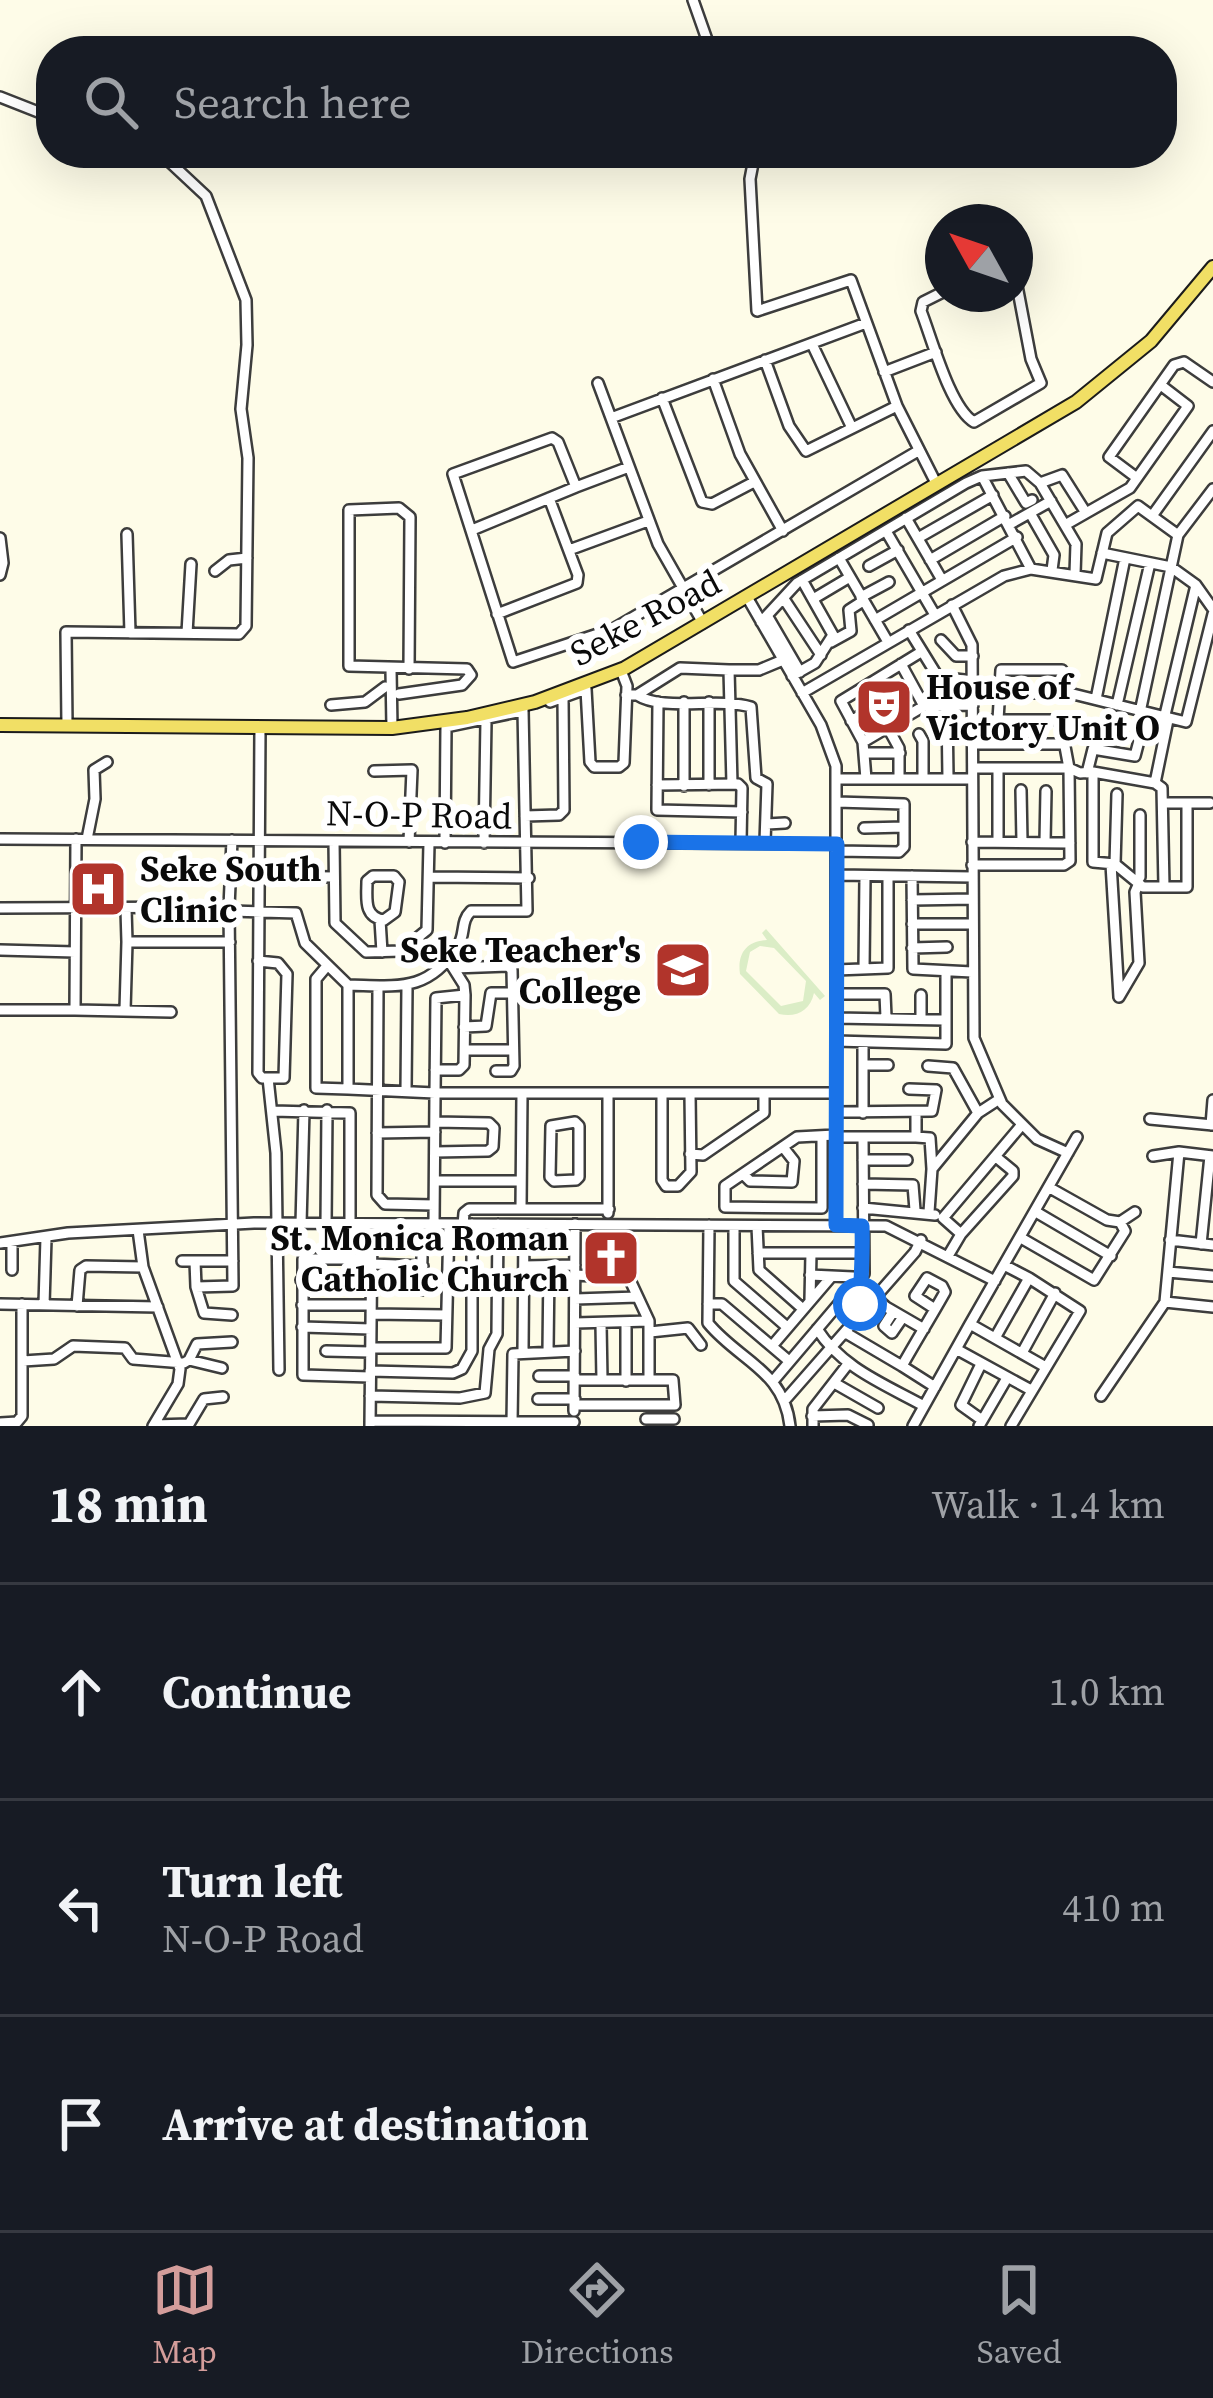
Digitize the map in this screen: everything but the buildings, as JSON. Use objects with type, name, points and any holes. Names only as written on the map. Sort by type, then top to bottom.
[{"type":"main road","name":"Seke Road","points":[[0,725],[392,728],[497,712],[564,693],[625,668],[747,597],[833,556],[937,485],[1088,394],[1151,341],[1212,270]]},
{"type":"street","points":[[693,0],[706,36]]},
{"type":"street","points":[[0,97],[36,111]]},
{"type":"street","points":[[67,726],[66,632],[239,634],[244,630],[248,458],[241,410],[247,345],[244,294],[206,196],[176,168]]},
{"type":"street","points":[[752,168],[757,310],[851,280],[897,406],[937,485]]},
{"type":"street","points":[[925,301],[921,306],[937,352],[958,404],[972,422],[1041,382],[1022,312]]},
{"type":"street","points":[[611,418],[866,323]]},
{"type":"street","points":[[812,344],[852,428]]},
{"type":"street","points":[[884,372],[937,352]]},
{"type":"street","points":[[765,360],[789,426],[806,451],[897,406]]},
{"type":"street","points":[[1137,478],[1109,457],[1179,362],[1213,382]]},
{"type":"street","points":[[713,379],[754,482],[783,531]]},
{"type":"street","points":[[598,383],[649,521],[703,623]]},
{"type":"street","points":[[1065,525],[1125,492],[1188,406],[1162,386]]},
{"type":"street","points":[[662,398],[703,502],[712,504],[754,482]]},
{"type":"street","points":[[1152,516],[1213,431]]},
{"type":"street","points":[[576,487],[558,442],[552,438],[453,474],[512,659],[518,663],[610,631],[918,451]]},
{"type":"street","points":[[472,530],[629,467]]},
{"type":"street","points":[[855,541],[886,531],[982,476],[1029,472],[1078,549],[1075,574]]},
{"type":"street","points":[[1008,473],[1026,503],[1032,500]]},
{"type":"street","points":[[1040,483],[1062,475],[1086,513]]},
{"type":"street","points":[[982,476],[1031,569]]},
{"type":"street","points":[[1187,803],[1187,887],[1138,882],[1113,864],[1095,864],[1091,859],[1093,748],[1136,755],[1178,535],[1213,489]]},
{"type":"street","points":[[918,538],[993,495]]},
{"type":"street","points":[[497,614],[577,583],[549,498]]},
{"type":"street","points":[[930,560],[1051,501]]},
{"type":"street","points":[[802,693],[1004,576],[1031,569],[1096,579],[1107,533],[1138,506],[1178,535]]},
{"type":"street","points":[[331,705],[365,702],[392,691],[462,685],[471,679],[467,669],[393,670],[352,669],[349,510],[400,508],[410,517],[409,669]]},
{"type":"street","points":[[1030,513],[1054,555],[1052,570]]},
{"type":"street","points":[[905,518],[942,580]]},
{"type":"street","points":[[569,550],[649,521]]},
{"type":"street","points":[[886,531],[935,615]]},
{"type":"street","points":[[127,534],[130,633]]},
{"type":"street","points":[[875,620],[1017,537]]},
{"type":"street","points":[[0,538],[0,575]]},
{"type":"street","points":[[869,566],[898,550]]},
{"type":"street","points":[[999,694],[1065,692],[1186,722],[1213,612],[1196,585],[1171,567],[1102,553]]},
{"type":"street","points":[[765,620],[802,580],[833,556],[888,642]]},
{"type":"street","points":[[214,572],[229,560],[247,558]]},
{"type":"street","points":[[1096,699],[1125,558]]},
{"type":"street","points":[[1117,705],[1150,562]]},
{"type":"street","points":[[187,633],[191,564]]},
{"type":"street","points":[[967,566],[981,589]]},
{"type":"street","points":[[813,599],[850,577]]},
{"type":"street","points":[[802,580],[832,632],[831,641]]},
{"type":"street","points":[[796,674],[831,641],[851,631],[849,610],[889,582]]},
{"type":"street","points":[[1155,783],[1196,585]]},
{"type":"street","points":[[747,597],[796,674],[829,741],[838,779],[836,1225]]},
{"type":"street","points":[[784,599],[821,655]]},
{"type":"street","points":[[952,605],[971,641],[973,656],[974,1038],[998,1100],[1020,1127],[1068,1153]]},
{"type":"street","points":[[765,620],[783,660],[796,674]]},
{"type":"street","points":[[909,630],[942,680],[973,681]]},
{"type":"street","points":[[941,640],[956,656],[973,656]]},
{"type":"street","points":[[392,728],[393,670],[410,651]]},
{"type":"street","points":[[866,778],[864,748],[842,699],[921,652]]},
{"type":"street","points":[[632,695],[680,668],[759,670],[783,660]]},
{"type":"street","points":[[901,664],[924,706]]},
{"type":"street","points":[[376,669],[392,691]]},
{"type":"street","points":[[729,670],[732,784]]},
{"type":"street","points":[[998,720],[1003,670],[1062,670],[1065,692]]},
{"type":"street","points":[[445,843],[446,727],[486,721],[586,689],[590,762],[594,767],[619,766],[624,763],[632,695],[622,673]]},
{"type":"street","points":[[892,695],[913,684]]},
{"type":"street","points":[[632,695],[658,702],[731,702],[752,708],[756,778],[767,784],[765,842]]},
{"type":"street","points":[[525,816],[559,815],[564,810],[563,698]]},
{"type":"street","points":[[709,701],[709,785]]},
{"type":"street","points":[[658,702],[657,810],[742,812]]},
{"type":"street","points":[[684,702],[684,785]]},
{"type":"street","points":[[864,748],[924,706],[973,705]]},
{"type":"street","points":[[946,706],[948,778]]},
{"type":"street","points":[[0,908],[296,913],[305,943],[348,985],[419,984],[450,963],[464,916],[471,911],[527,911],[523,710]]},
{"type":"street","points":[[851,721],[869,710]]},
{"type":"street","points":[[837,875],[912,877],[1066,865],[1069,768],[1058,719],[973,720]]},
{"type":"street","points":[[484,843],[486,721]]},
{"type":"street","points":[[258,961],[284,967],[286,1074],[268,1078],[257,1072],[260,728]]},
{"type":"street","points":[[888,728],[900,753],[899,778]]},
{"type":"street","points":[[919,734],[923,778]]},
{"type":"street","points":[[973,744],[1065,744]]},
{"type":"street","points":[[864,748],[900,753]]},
{"type":"street","points":[[75,1010],[81,839],[95,799],[94,770],[107,762]]},
{"type":"street","points":[[838,779],[948,778],[998,768],[1069,768],[1155,783],[1162,788],[1164,887]]},
{"type":"street","points":[[998,768],[998,842]]},
{"type":"street","points":[[374,771],[412,770],[409,842]]},
{"type":"street","points":[[640,795],[684,785],[742,788],[741,842]]},
{"type":"street","points":[[1021,790],[1022,842]]},
{"type":"street","points":[[1045,842],[1046,791]]},
{"type":"street","points":[[1117,794],[1113,864],[1119,998],[1139,963],[1140,815]]},
{"type":"street","points":[[767,802],[784,802]]},
{"type":"street","points":[[837,802],[904,804],[904,827],[864,828]]},
{"type":"street","points":[[1163,803],[1210,803]]},
{"type":"street","points":[[766,824],[785,823]]},
{"type":"street","name":"N-O-P Road","points":[[0,838],[765,842],[902,851],[904,827]]},
{"type":"street","points":[[196,1287],[233,1286],[232,840]]},
{"type":"street","points":[[334,841],[337,928],[362,951],[382,952],[404,950],[427,930],[429,843]]},
{"type":"street","points":[[972,842],[1070,843]]},
{"type":"street","points":[[380,920],[391,917],[396,908],[399,882],[394,875],[368,879],[367,908],[380,920],[382,952]]},
{"type":"street","points":[[257,876],[334,877]]},
{"type":"street","points":[[864,969],[865,876]]},
{"type":"street","points":[[836,970],[886,970],[889,966],[888,876]]},
{"type":"street","points":[[431,877],[529,878]]},
{"type":"street","points":[[912,877],[914,971],[972,972]]},
{"type":"street","points":[[912,900],[973,899]]},
{"type":"street","points":[[125,1010],[126,909]]},
{"type":"street","points":[[912,924],[973,924]]},
{"type":"street","points":[[127,942],[230,942]]},
{"type":"street","points":[[913,948],[947,947]]},
{"type":"street","points":[[0,950],[75,952]]},
{"type":"street","points":[[450,963],[512,970],[513,1070],[496,1071]]},
{"type":"street","points":[[435,1070],[461,1069],[465,1050],[464,985],[450,963]]},
{"type":"street","points":[[327,965],[316,979],[316,1088],[521,1094],[835,1093]]},
{"type":"street","points":[[946,972],[946,1043]]},
{"type":"street","points":[[348,985],[348,1089]]},
{"type":"street","points":[[378,986],[377,1194],[382,1202],[434,1205]]},
{"type":"street","points":[[406,1091],[407,986]]},
{"type":"street","points":[[464,1027],[486,1026],[491,993],[513,993]]},
{"type":"street","points":[[836,994],[885,994],[886,1017]]},
{"type":"street","points":[[921,994],[921,1017]]},
{"type":"street","points":[[301,1280],[419,1291],[434,1205],[436,998],[465,995]]},
{"type":"street","points":[[287,1004],[316,1003]]},
{"type":"street","points":[[0,1010],[171,1012]]},
{"type":"street","points":[[836,1018],[945,1020]]},
{"type":"street","points":[[836,1042],[946,1043],[974,1038]]},
{"type":"street","points":[[863,1042],[863,1113]]},
{"type":"street","points":[[465,1050],[514,1050]]},
{"type":"street","points":[[863,1065],[888,1065]]},
{"type":"street","points":[[928,1066],[952,1068],[978,1112]]},
{"type":"street","points":[[268,1078],[278,1223],[279,1370]]},
{"type":"street","points":[[836,1112],[932,1111],[936,1090],[909,1089]]},
{"type":"street","points":[[521,1094],[521,1208]]},
{"type":"street","points":[[608,1094],[608,1225]]},
{"type":"street","points":[[662,1094],[663,1184],[678,1186],[690,1177],[690,1094]]},
{"type":"street","points":[[690,1154],[703,1154],[764,1113],[764,1094]]},
{"type":"street","points":[[932,1169],[978,1112],[998,1100]]},
{"type":"street","points":[[1150,1119],[1212,1125],[1213,1100]]},
{"type":"street","points":[[301,1224],[304,1110]]},
{"type":"street","points":[[326,1225],[327,1110]]},
{"type":"street","points":[[272,1111],[350,1113],[350,1225]]},
{"type":"street","points":[[916,1114],[916,1137]]},
{"type":"street","points":[[377,1132],[489,1123],[494,1128],[493,1147],[488,1151],[435,1152]]},
{"type":"street","points":[[550,1126],[579,1126],[580,1164],[578,1179],[554,1181],[550,1126]]},
{"type":"street","points":[[943,1219],[1020,1127]]},
{"type":"street","points":[[822,1136],[822,1208],[725,1207],[725,1186],[797,1137],[822,1136],[916,1137],[930,1138],[929,1212]]},
{"type":"street","points":[[930,1426],[915,1422],[1077,1136]]},
{"type":"street","points":[[774,1380],[864,1274],[863,1137]]},
{"type":"street","points":[[743,1174],[750,1181],[792,1182],[794,1161],[783,1147]]},
{"type":"street","points":[[1101,1396],[1165,1302],[1179,1152]]},
{"type":"street","points":[[1154,1156],[1179,1152],[1211,1156],[1207,1244],[1171,1240]]},
{"type":"street","points":[[948,1256],[1012,1175],[996,1157]]},
{"type":"street","points":[[863,1160],[907,1160]]},
{"type":"street","points":[[521,1164],[550,1165]]},
{"type":"street","points":[[580,1164],[608,1164]]},
{"type":"street","points":[[435,1180],[521,1181]]},
{"type":"street","points":[[863,1184],[913,1185],[915,1210]]},
{"type":"street","points":[[1050,1188],[1107,1220],[1120,1222],[1135,1212]]},
{"type":"street","points":[[863,1208],[929,1212],[961,1234]]},
{"type":"street","points":[[423,1267],[304,1258],[303,1375],[462,1370],[472,1351],[464,1213],[469,1209],[608,1209]]},
{"type":"street","points":[[1036,1212],[1111,1256]]},
{"type":"street","points":[[1021,1238],[1094,1280],[1125,1231],[1120,1222]]},
{"type":"street","points":[[12,1270],[6,1244],[138,1230],[278,1223],[836,1225],[897,1228],[995,1280]]},
{"type":"street","points":[[326,1351],[446,1348],[448,1224]]},
{"type":"street","points":[[370,1396],[460,1399],[484,1393],[489,1349],[497,1334],[498,1224]]},
{"type":"street","points":[[372,1225],[370,1423],[533,1425],[574,1424],[575,1224]]},
{"type":"street","points":[[524,1225],[524,1351]]},
{"type":"street","points":[[709,1226],[711,1327],[774,1380],[785,1400],[790,1426]]},
{"type":"street","points":[[734,1226],[734,1281],[788,1327]]},
{"type":"street","points":[[757,1226],[759,1270],[807,1304]]},
{"type":"street","points":[[138,1230],[143,1267],[184,1360]]},
{"type":"street","points":[[44,1305],[46,1238]]},
{"type":"street","points":[[785,1400],[832,1351],[921,1240]]},
{"type":"street","points":[[758,1253],[863,1253]]},
{"type":"street","points":[[807,1304],[811,1253]]},
{"type":"street","points":[[182,1261],[233,1261]]},
{"type":"street","points":[[195,1261],[204,1313],[232,1316]]},
{"type":"street","points":[[1004,1264],[1080,1311],[1012,1426]]},
{"type":"street","points":[[77,1306],[80,1270],[86,1266],[143,1267]]},
{"type":"street","points":[[548,1352],[549,1266]]},
{"type":"street","points":[[524,1267],[626,1276],[650,1326],[650,1380]]},
{"type":"street","points":[[1168,1272],[1213,1276]]},
{"type":"street","points":[[810,1275],[859,1281],[898,1315],[924,1329]]},
{"type":"street","points":[[772,1346],[831,1276]]},
{"type":"street","points":[[995,1338],[1029,1278]]},
{"type":"street","points":[[857,1320],[859,1281]]},
{"type":"street","points":[[1022,1353],[1055,1293]]},
{"type":"street","points":[[575,1299],[638,1297]]},
{"type":"street","points":[[1165,1302],[1213,1307]]},
{"type":"street","points":[[0,1304],[158,1307]]},
{"type":"street","points":[[0,1423],[16,1423],[22,1416],[22,1304]]},
{"type":"street","points":[[708,1304],[722,1304],[790,1361]]},
{"type":"street","points":[[302,1305],[446,1315]]},
{"type":"street","points":[[902,1366],[935,1309]]},
{"type":"street","points":[[574,1323],[688,1328],[701,1345]]},
{"type":"street","points":[[602,1324],[602,1380]]},
{"type":"street","points":[[626,1324],[626,1381]]},
{"type":"street","points":[[970,1324],[1044,1366]]},
{"type":"street","points":[[302,1327],[371,1329]]},
{"type":"street","points":[[817,1329],[848,1364],[924,1406]]},
{"type":"street","points":[[846,1333],[935,1387]]},
{"type":"street","points":[[223,1397],[204,1399],[185,1426],[153,1425],[178,1384],[184,1360],[197,1344],[232,1342]]},
{"type":"street","points":[[23,1360],[60,1358],[73,1346],[125,1348],[133,1360],[184,1360],[222,1368]]},
{"type":"street","points":[[956,1349],[1031,1390]]},
{"type":"street","points":[[512,1423],[512,1357],[524,1351],[575,1352]]},
{"type":"street","points":[[848,1364],[813,1409],[813,1421],[848,1415],[867,1426],[891,1388]]},
{"type":"street","points":[[981,1364],[961,1405],[981,1423],[1007,1378]]},
{"type":"street","points":[[539,1376],[673,1380],[674,1422],[646,1419]]},
{"type":"street","points":[[836,1384],[878,1408]]},
{"type":"street","points":[[538,1399],[675,1405]]},
{"type":"green space","points":[[766,929],[825,996],[820,1000],[814,993],[801,1012],[779,1014],[740,974],[745,950],[767,940],[762,933]],"holes":[[[760,946],[774,948],[806,981],[803,1001],[781,1006],[746,971],[750,952]]]},
{"type":"place","name":"House of Victory Unit O","points":[[884,707]]},
{"type":"place","name":"Seke South Clinic","points":[[98,889]]},
{"type":"place","name":"Seke Teacher's College","points":[[683,970]]},
{"type":"place","name":"St. Monica Roman Catholic Church","points":[[611,1258]]},
{"type":"route","points":[[641,842],[837,844],[836,1225],[862,1226],[860,1304]]}]
